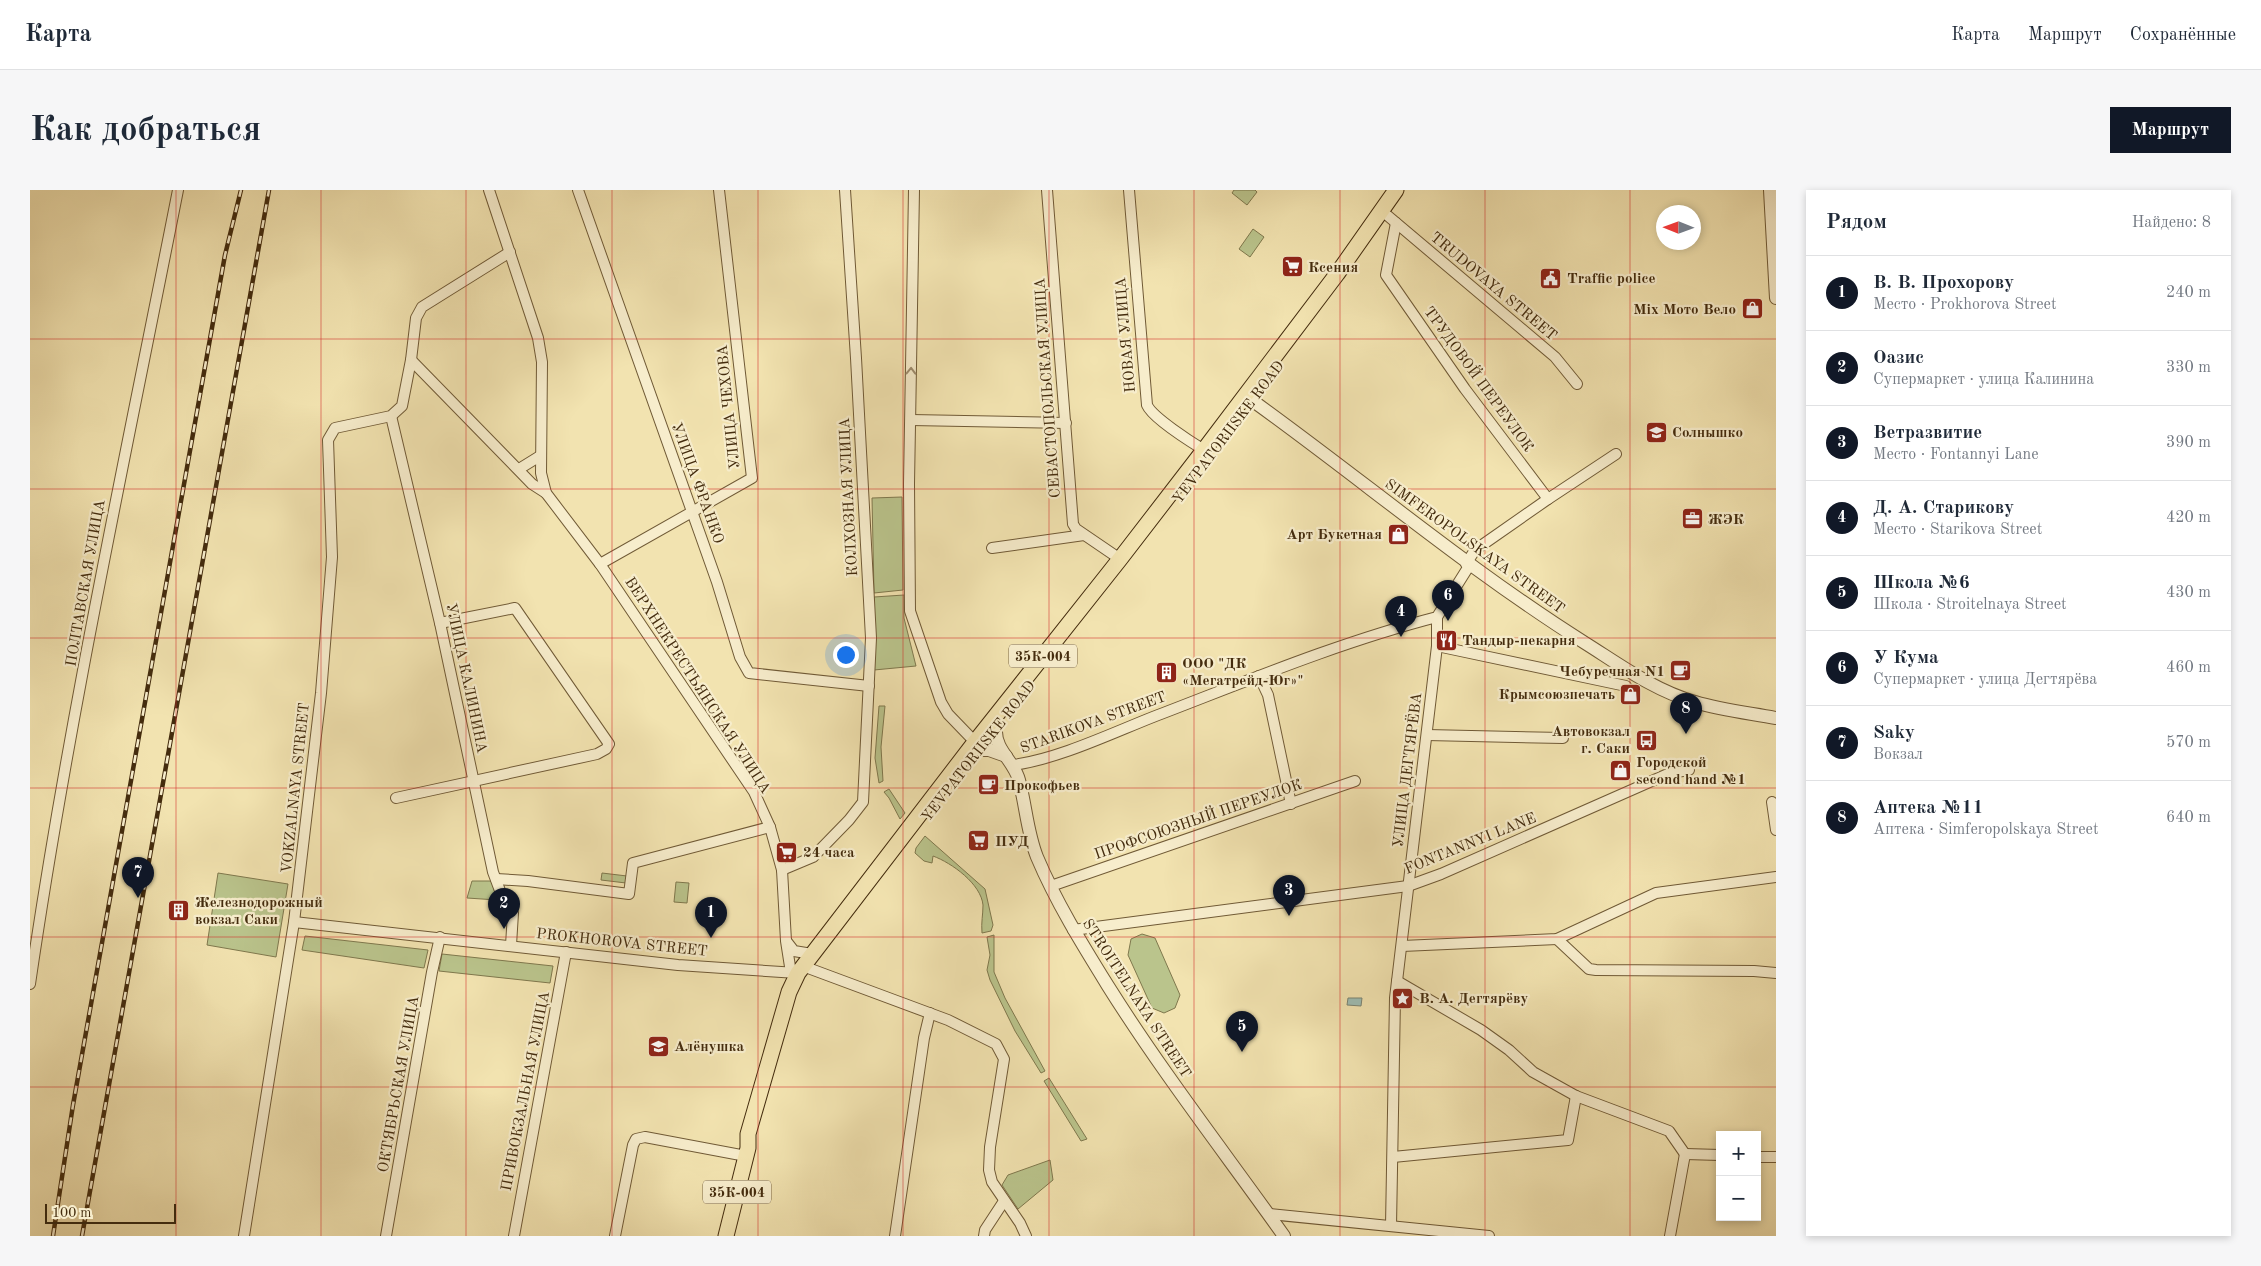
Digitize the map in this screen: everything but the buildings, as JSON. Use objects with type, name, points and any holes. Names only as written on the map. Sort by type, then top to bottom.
[{"type":"main road","name":"YEVPATORIISKE ROAD","points":[[726,1236],[747,1152],[756,1136],[802,967],[977,746],[1204,450],[1337,274],[1396,190]]},
{"type":"main road","name":"YEVPATORIISKE ROAD","points":[[977,746],[996,730],[1135,554],[1392,220],[1407,190]]},
{"type":"street","name":"ПОЛТАВСКАЯ УЛИЦА","points":[[30,984],[58,814],[112,518],[178,190]]},
{"type":"street","name":"УЛИЦА ФРАНКО","points":[[578,190],[692,512],[740,657],[748,673],[869,682]]},
{"type":"street","name":"УЛИЦА ЧЕХОВА","points":[[600,564],[752,478],[719,190]]},
{"type":"street","name":"КОЛХОЗНАЯ УЛИЦА","points":[[782,870],[813,857],[864,802],[871,638],[845,190]]},
{"type":"street","points":[[914,190],[908,558],[910,611],[941,702],[948,714],[977,746],[1009,761]]},
{"type":"street","name":"СЕВАСТОПОЛЬСКАЯ УЛИЦА","points":[[1046,190],[1073,524],[1084,535],[1120,559]]},
{"type":"street","name":"НОВАЯ УЛИЦА","points":[[1129,190],[1147,405],[1149,410],[1159,418],[1204,450]]},
{"type":"street","points":[[1770,190],[1776,298]]},
{"type":"street","name":"ВЕРХНЕКРЕСТЬЯНСКАЯ УЛИЦА","points":[[492,192],[538,338],[542,362],[540,456],[541,473],[546,493]]},
{"type":"street","name":"ТРУДОВОЙ ПЕРЕУЛОК","points":[[1392,220],[1386,275],[1465,389],[1548,499]]},
{"type":"street","name":"TRUDOVAYA STREET","points":[[1392,220],[1555,357],[1577,384]]},
{"type":"street","points":[[391,416],[402,406],[416,318],[422,307],[510,252]]},
{"type":"street","name":"ВЕРХНЕКРЕСТЬЯНСКАЯ УЛИЦА","points":[[410,360],[532,484],[546,493],[600,564],[754,792],[770,827],[782,870],[786,941],[802,967]]},
{"type":"street","name":"SIMFEROPOLSKAYA STREET","points":[[1253,401],[1468,565],[1541,615],[1657,687],[1694,702],[1776,718]]},
{"type":"street","name":"УЛИЦА КАЛИНИНА","points":[[391,416],[440,623],[473,781],[496,879],[502,896],[513,913],[511,945]]},
{"type":"street","name":"VOKZALNAYA STREET","points":[[244,1236],[294,922],[321,693],[332,557],[328,440],[335,428],[391,416]]},
{"type":"street","points":[[911,420],[1066,423]]},
{"type":"street","points":[[1437,617],[1475,550],[1616,454]]},
{"type":"street","points":[[519,469],[540,456]]},
{"type":"street","points":[[992,548],[1084,535]]},
{"type":"street","points":[[396,798],[596,754],[609,744],[515,608],[440,623]]},
{"type":"street","name":"УЛИЦА ДЕГТЯРЁВА","points":[[1391,1226],[1395,998],[1437,646],[1437,617]]},
{"type":"street","name":"STARIKOVA STREET","points":[[1009,761],[1025,764],[1080,745],[1259,676],[1376,635],[1437,617]]},
{"type":"street","points":[[1437,646],[1626,686]]},
{"type":"street","points":[[1259,676],[1268,695],[1291,804]]},
{"type":"street","name":"STROITELNAYA STREET","points":[[996,730],[998,744],[1018,778],[1029,831],[1037,856],[1073,930],[1147,1047],[1284,1236]]},
{"type":"street","points":[[1427,735],[1563,738]]},
{"type":"street","name":"FONTANNYI LANE","points":[[1073,930],[1408,886],[1441,874],[1670,773],[1688,770]]},
{"type":"street","name":"ПРОФСОЮЗНЫЙ ПЕРЕУЛОК","points":[[1051,886],[1355,782]]},
{"type":"street","points":[[1772,802],[1776,830]]},
{"type":"street","points":[[496,879],[528,881],[629,894],[633,863],[770,827]]},
{"type":"street","points":[[1402,946],[1557,939],[1656,893],[1776,877]]},
{"type":"street","name":"PROKHOROVA STREET","points":[[294,922],[678,965],[802,967]]},
{"type":"street","name":"ОКТЯБРЬСКАЯ УЛИЦА","points":[[386,1236],[440,937]]},
{"type":"street","points":[[1557,939],[1589,969],[1776,973]]},
{"type":"street","points":[[786,941],[794,951],[802,967],[930,1013],[996,1044],[1003,1054],[1004,1067],[989,1163],[992,1182],[1020,1223],[1026,1236]]},
{"type":"street","name":"ПРИВОКЗАЛЬНАЯ УЛИЦА","points":[[514,1236],[566,952]]},
{"type":"street","points":[[1397,981],[1481,1030],[1509,1050],[1533,1072],[1576,1096],[1669,1131],[1685,1154],[1670,1236]]},
{"type":"street","points":[[895,1236],[924,1038],[930,1013]]},
{"type":"street","points":[[1393,1157],[1568,1140],[1576,1096]]},
{"type":"street","points":[[615,1236],[633,1145],[636,1139],[645,1137],[747,1152]]},
{"type":"street","points":[[1685,1154],[1716,1155]]},
{"type":"street","points":[[1761,1156],[1776,1157]]},
{"type":"street","points":[[984,1236],[985,1230],[1004,1201]]},
{"type":"street","points":[[1269,1214],[1489,1236]]},
{"type":"green space","points":[[1234,190],[1255,190],[1257,192],[1247,205],[1232,193]]},
{"type":"green space","points":[[1253,229],[1264,237],[1250,257],[1239,249]]},
{"type":"green space","points":[[902,497],[903,590],[874,593],[872,498]]},
{"type":"green space","points":[[904,595],[904,618],[916,666],[874,670],[874,597]]},
{"type":"green space","points":[[879,706],[885,706],[881,747],[883,781],[879,783],[875,758]]},
{"type":"green space","points":[[889,789],[905,813],[900,819],[884,792]]},
{"type":"green space","points":[[925,836],[985,889],[993,925],[991,931],[982,933],[983,905],[977,889],[971,882],[957,869],[941,859],[933,856],[932,863],[924,861],[915,853],[916,848]]},
{"type":"green space","points":[[218,873],[288,884],[276,957],[207,945]]},
{"type":"green space","points":[[602,873],[627,876],[626,883],[601,880]]},
{"type":"green space","points":[[472,881],[493,881],[497,900],[467,898]]},
{"type":"green space","points":[[676,882],[689,883],[687,903],[674,902]]},
{"type":"green space","points":[[1142,934],[1155,938],[1180,995],[1175,1008],[1164,1013],[1152,1008],[1128,955],[1131,939]]},
{"type":"green space","points":[[994,935],[994,972],[1005,998],[1045,1071],[1041,1073],[1015,1031],[990,980],[987,970],[990,955],[987,937]]},
{"type":"green space","points":[[305,936],[428,950],[424,968],[302,950]]},
{"type":"green space","points":[[442,954],[553,966],[550,983],[439,971]]},
{"type":"green space","points":[[1049,1078],[1087,1139],[1081,1141],[1044,1081]]},
{"type":"green space","points":[[1050,1160],[1053,1180],[1018,1209],[1002,1185],[1008,1175]]},
{"type":"water","points":[[1348,998],[1362,998],[1361,1006],[1347,1005]]},
{"type":"railway","points":[[53,1236],[73,1105],[225,255],[241,190]]},
{"type":"railway","points":[[82,1236],[269,190]]},
{"type":"place","name":"Ксения","points":[[1292,267]]},
{"type":"place","name":"Traffic police","points":[[1551,278]]},
{"type":"place","name":"Mix Мото Вело","points":[[1752,309]]},
{"type":"place","name":"Солнышко","points":[[1656,432]]},
{"type":"place","name":"ЖЭК","points":[[1692,519]]},
{"type":"place","name":"Арт Букетная","points":[[1398,534]]},
{"type":"place","name":"У Кума","points":[[1448,621]]},
{"type":"place","name":"Д. А. Старикову","points":[[1401,637]]},
{"type":"place","name":"Тандыр-пекарня","points":[[1446,640]]},
{"type":"place","name":"Чебуречная N1","points":[[1681,671]]},
{"type":"place","name":"ООО \"ДК «Мегатрейд-Юг»\"","points":[[1166,672]]},
{"type":"place","name":"Крымсоюзпечать","points":[[1631,694]]},
{"type":"place","name":"Аптека №11","points":[[1686,734]]},
{"type":"place","name":"Автовокзал г. Саки","points":[[1646,740]]},
{"type":"place","name":"Городской second hand №1","points":[[1620,771]]},
{"type":"place","name":"Прокофьев","points":[[988,785]]},
{"type":"place","name":"ПУД","points":[[979,841]]},
{"type":"place","name":"24 часа","points":[[787,852]]},
{"type":"place","name":"Saky","points":[[138,898]]},
{"type":"place","name":"Железнодорожный вокзал Саки","points":[[179,911]]},
{"type":"place","name":"Ветразвитие","points":[[1289,916]]},
{"type":"place","name":"Оазис","points":[[504,929]]},
{"type":"place","name":"В. В. Прохорову","points":[[711,938]]},
{"type":"place","name":"В. А. Дегтярёву","points":[[1403,998]]},
{"type":"place","name":"Алёнушка","points":[[658,1046]]},
{"type":"place","name":"Школа №6","points":[[1242,1052]]}]
